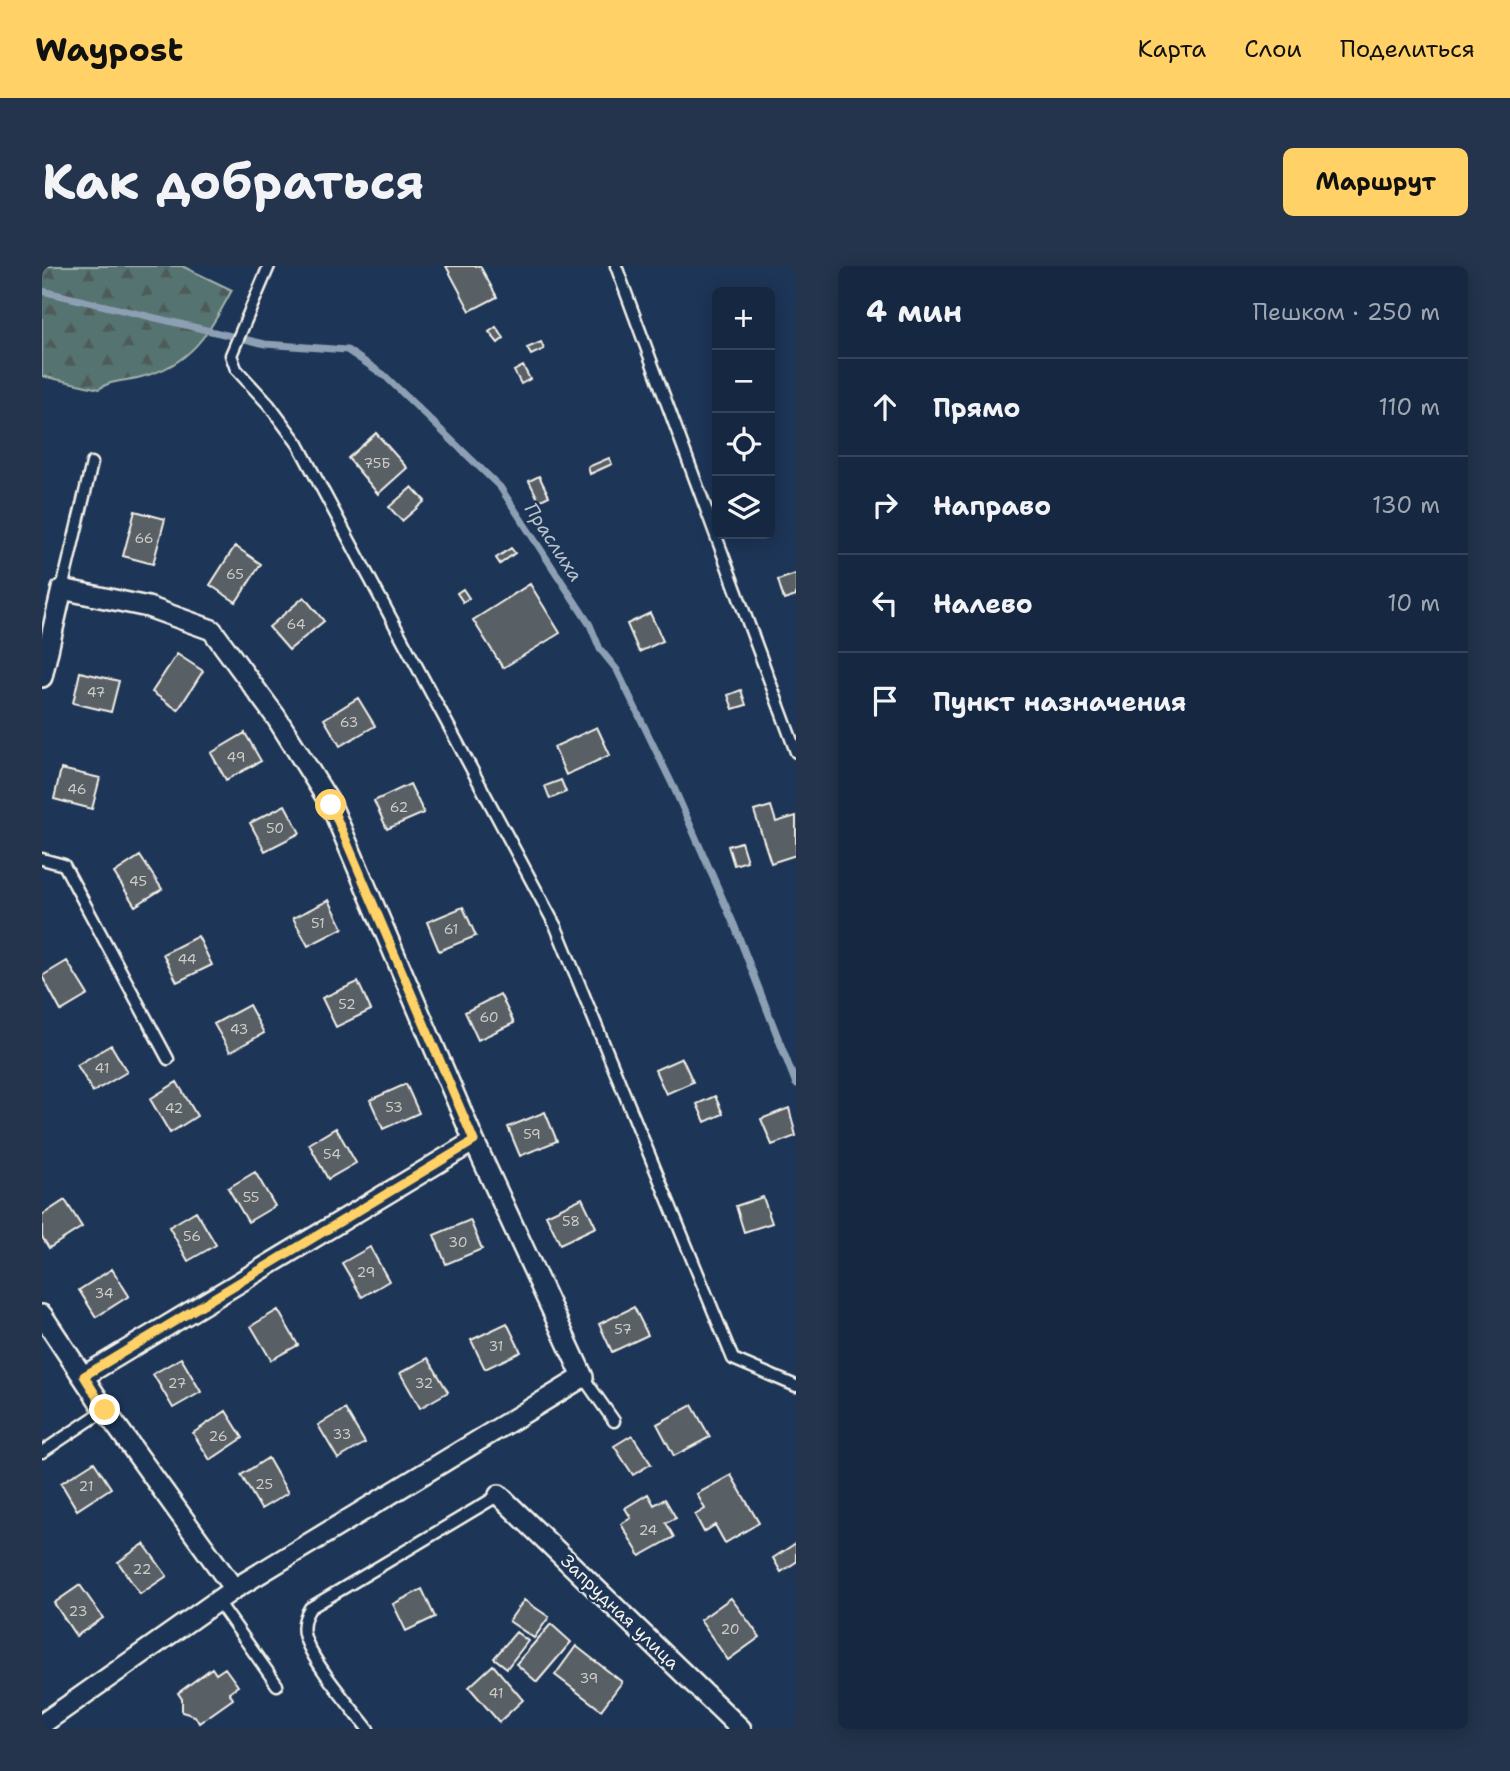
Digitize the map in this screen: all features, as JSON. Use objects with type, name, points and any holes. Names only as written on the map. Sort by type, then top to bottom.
[{"type":"street","points":[[42,677],[62,589],[148,607],[212,630],[276,717],[331,805],[474,1141],[583,1377],[225,1595],[42,1724]]},
{"type":"street","points":[[84,1376],[474,1141]]},
{"type":"street","points":[[42,1315],[225,1595]]},
{"type":"street","name":"Запрудная улица","points":[[499,1494],[741,1729]]},
{"type":"lane","points":[[269,266],[231,355],[236,369],[269,405],[298,444],[556,927],[733,1359],[793,1386]]},
{"type":"lane","points":[[616,266],[796,752]]},
{"type":"lane","points":[[62,589],[92,463]]},
{"type":"lane","points":[[42,859],[64,865],[168,1059]]},
{"type":"lane","points":[[583,1377],[614,1422]]},
{"type":"lane","points":[[42,1452],[105,1410]]},
{"type":"lane","points":[[368,1729],[340,1694],[309,1645],[304,1626],[310,1608],[499,1494]]},
{"type":"lane","points":[[225,1595],[277,1685]]},
{"type":"green space","points":[[42,266],[182,266],[232,290],[206,333],[186,356],[158,372],[113,382],[99,389],[42,376]]},
{"type":"building","points":[[446,266],[480,266],[497,297],[470,311]]},
{"type":"building","points":[[496,327],[504,338],[498,343],[489,332]]},
{"type":"building","points":[[541,342],[544,349],[531,355],[527,348]]},
{"type":"building","points":[[523,366],[530,379],[521,384],[514,371]]},
{"type":"building","points":[[376,433],[407,468],[378,494],[348,458]]},
{"type":"building","points":[[609,458],[612,464],[590,474],[588,467]]},
{"type":"building","points":[[539,476],[549,496],[539,501],[529,481]]},
{"type":"building","points":[[412,487],[425,501],[402,521],[389,507]]},
{"type":"building","points":[[135,511],[165,519],[153,564],[123,556]]},
{"type":"building","points":[[235,546],[261,564],[236,602],[210,585]]},
{"type":"building","points":[[511,548],[515,553],[500,564],[496,558]]},
{"type":"building","points":[[796,574],[796,596],[784,600],[778,580]]},
{"type":"building","points":[[530,584],[560,633],[503,668],[473,620]]},
{"type":"building","points":[[463,589],[469,598],[463,602],[457,593]]},
{"type":"building","points":[[304,597],[324,621],[289,650],[269,627]]},
{"type":"building","points":[[650,613],[663,641],[639,652],[627,624]]},
{"type":"building","points":[[177,654],[203,671],[178,710],[152,692]]},
{"type":"building","points":[[80,672],[119,681],[111,712],[73,703]]},
{"type":"building","points":[[741,690],[746,705],[733,709],[728,695]]},
{"type":"building","points":[[358,698],[375,726],[340,746],[324,719]]},
{"type":"building","points":[[597,727],[610,755],[566,775],[554,747]]},
{"type":"building","points":[[245,733],[261,761],[226,780],[211,753]]},
{"type":"building","points":[[61,769],[100,778],[92,809],[54,799]]},
{"type":"building","points":[[561,780],[566,792],[550,799],[545,786]]},
{"type":"building","points":[[410,784],[424,813],[387,829],[374,801]]},
{"type":"building","points":[[285,805],[300,833],[265,851],[250,823]]},
{"type":"building","points":[[771,806],[776,822],[796,816],[796,855],[771,863],[754,811]]},
{"type":"building","points":[[741,842],[747,861],[734,865],[728,846]]},
{"type":"building","points":[[140,856],[162,889],[135,906],[114,873]]},
{"type":"building","points":[[329,900],[343,928],[308,946],[293,918]]},
{"type":"building","points":[[463,907],[476,936],[439,951],[427,922]]},
{"type":"building","points":[[198,936],[212,965],[177,982],[163,954]]},
{"type":"building","points":[[67,961],[88,995],[61,1011],[42,976]]},
{"type":"building","points":[[358,982],[371,1010],[336,1027],[322,998]]},
{"type":"building","points":[[500,994],[514,1023],[478,1040],[465,1012]]},
{"type":"building","points":[[249,1005],[264,1033],[230,1052],[214,1024]]},
{"type":"building","points":[[111,1045],[127,1072],[93,1092],[77,1065]]},
{"type":"building","points":[[682,1058],[693,1082],[666,1094],[655,1070]]},
{"type":"building","points":[[177,1082],[197,1116],[170,1133],[150,1099]]},
{"type":"building","points":[[406,1084],[419,1113],[383,1129],[370,1100]]},
{"type":"building","points":[[715,1096],[723,1114],[705,1122],[697,1104]]},
{"type":"building","points":[[789,1108],[796,1136],[772,1145],[761,1119]]},
{"type":"building","points":[[545,1112],[557,1141],[520,1156],[508,1127]]},
{"type":"building","points":[[336,1128],[356,1163],[328,1179],[309,1144]]},
{"type":"building","points":[[255,1172],[275,1206],[248,1222],[228,1188]]},
{"type":"building","points":[[763,1197],[772,1223],[744,1232],[736,1206]]},
{"type":"building","points":[[582,1198],[596,1227],[560,1244],[546,1215]]},
{"type":"building","points":[[65,1200],[82,1227],[49,1248],[42,1237],[42,1215]]},
{"type":"building","points":[[196,1211],[216,1245],[188,1261],[169,1227]]},
{"type":"building","points":[[470,1220],[482,1249],[446,1264],[434,1235]]},
{"type":"building","points":[[370,1247],[389,1281],[362,1297],[342,1263]]},
{"type":"building","points":[[112,1269],[129,1296],[96,1317],[79,1290]]},
{"type":"building","points":[[634,1307],[648,1335],[612,1352],[599,1324]]},
{"type":"building","points":[[278,1310],[298,1345],[271,1360],[251,1326]]},
{"type":"building","points":[[507,1323],[521,1352],[485,1369],[471,1340]]},
{"type":"building","points":[[181,1358],[201,1392],[173,1408],[153,1374]]},
{"type":"building","points":[[428,1358],[448,1392],[420,1408],[400,1373]]},
{"type":"building","points":[[692,1405],[710,1437],[674,1456],[657,1424]]},
{"type":"building","points":[[345,1409],[365,1443],[338,1459],[318,1425]]},
{"type":"building","points":[[226,1411],[243,1438],[210,1460],[193,1433]]},
{"type":"building","points":[[632,1435],[651,1464],[633,1475],[614,1446]]},
{"type":"building","points":[[268,1458],[288,1493],[261,1509],[241,1475]]},
{"type":"building","points":[[94,1462],[111,1488],[77,1510],[61,1483]]},
{"type":"building","points":[[731,1475],[759,1523],[725,1543],[715,1525],[704,1532],[695,1515],[705,1509],[697,1494]]},
{"type":"building","points":[[648,1494],[654,1505],[665,1499],[676,1518],[666,1523],[674,1537],[640,1556],[621,1524],[631,1518],[625,1508]]},
{"type":"building","points":[[796,1543],[796,1562],[781,1572],[773,1558]]},
{"type":"building","points":[[144,1544],[167,1576],[140,1594],[118,1562]]},
{"type":"building","points":[[80,1585],[103,1618],[76,1636],[54,1603]]},
{"type":"building","points":[[422,1589],[435,1617],[406,1631],[393,1604]]},
{"type":"building","points":[[731,1598],[760,1637],[728,1660],[700,1620]]},
{"type":"building","points":[[524,1600],[549,1617],[534,1638],[509,1621]]},
{"type":"building","points":[[551,1624],[571,1642],[537,1682],[516,1664]]},
{"type":"building","points":[[516,1632],[528,1641],[507,1668],[494,1658]]},
{"type":"building","points":[[576,1646],[622,1682],[601,1710],[555,1675]]},
{"type":"building","points":[[493,1665],[523,1700],[499,1722],[469,1687]]},
{"type":"building","points":[[212,1668],[216,1674],[225,1668],[238,1686],[229,1692],[233,1699],[199,1723],[195,1716],[182,1712],[182,1699],[178,1693]]},
{"type":"waterway","name":"Праслиха","points":[[42,291],[265,344],[347,350],[384,375],[500,487],[590,625],[600,649],[617,670],[674,788],[735,927],[796,1084]]},
{"type":"route","points":[[105,1410],[84,1376],[474,1141],[331,805]]}]
